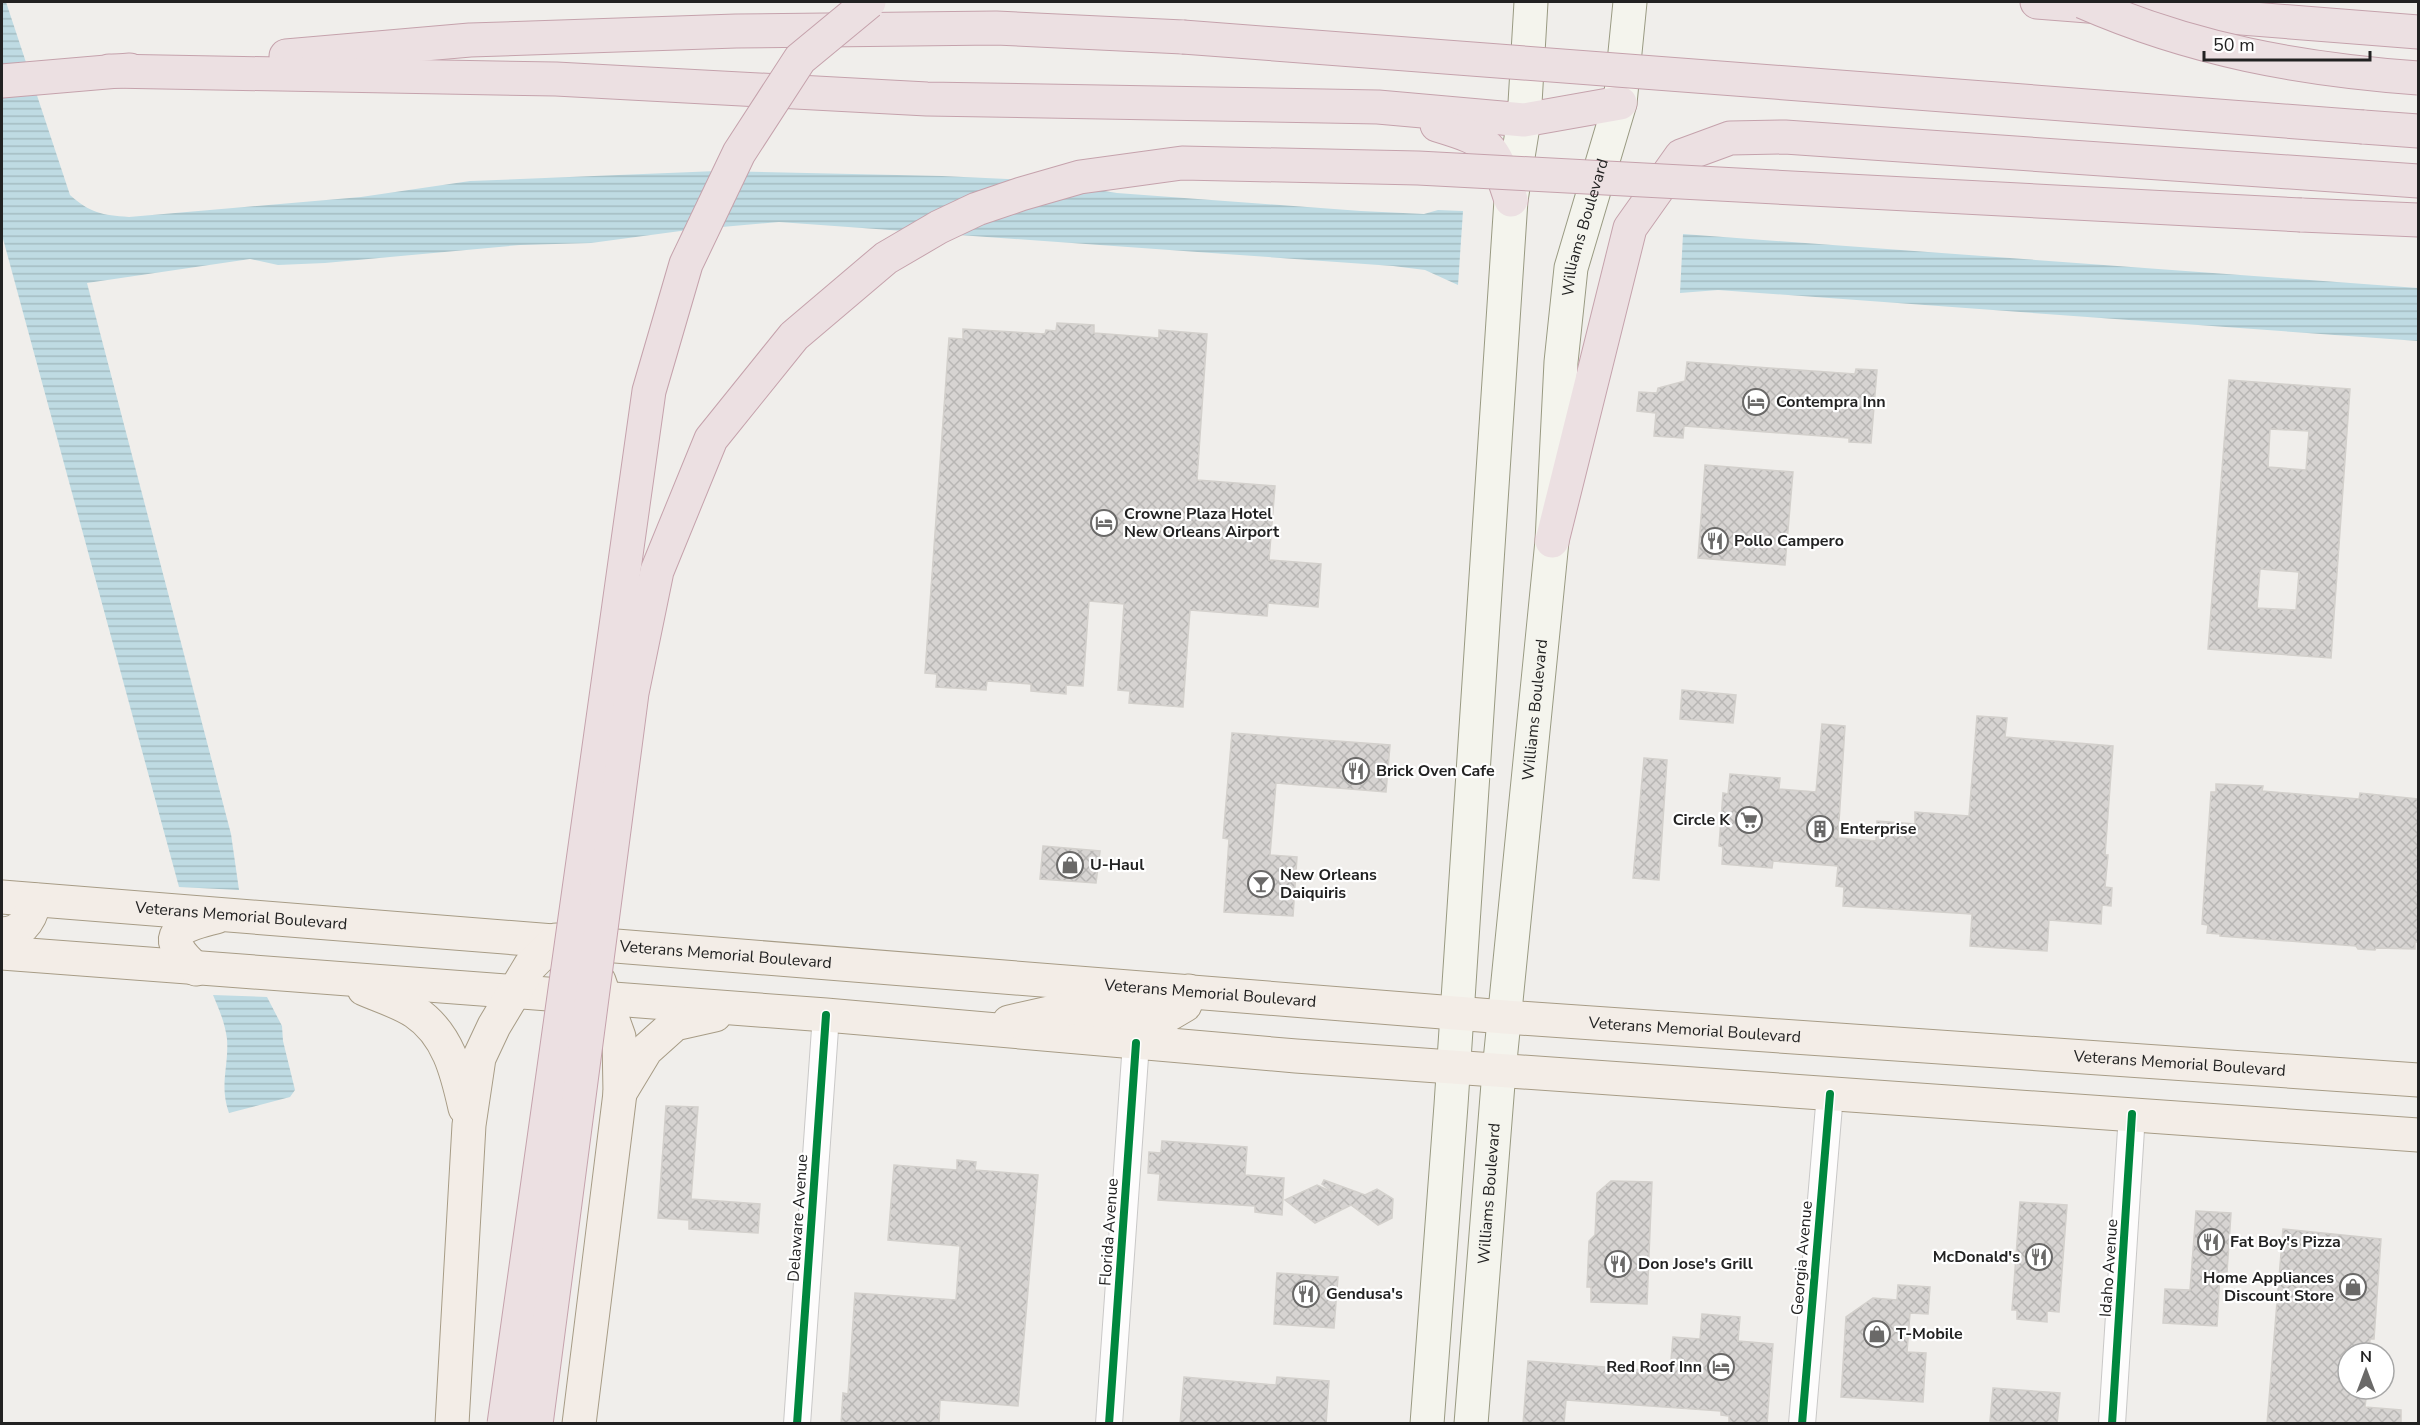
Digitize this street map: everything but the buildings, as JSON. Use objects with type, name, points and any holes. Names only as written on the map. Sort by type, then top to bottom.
[{"type":"highway","points":[[504,1424],[649,392],[686,264],[739,153],[800,59],[869,2]]},
{"type":"highway","points":[[2037,2],[2332,23],[2418,32]]},
{"type":"highway","points":[[2083,2],[2140,26],[2237,54],[2344,73],[2418,78]]},
{"type":"highway","points":[[2,81],[470,40],[724,32],[996,28],[1183,37],[2418,131]]},
{"type":"highway","points":[[109,71],[556,79],[927,99],[1378,107],[1524,120],[1620,103]]},
{"type":"highway","points":[[1378,107],[1476,137],[1497,157],[1511,200]]},
{"type":"highway","points":[[1551,541],[1630,228],[1681,156],[1730,138],[1785,137],[2418,181]]},
{"type":"highway","points":[[536,1424],[632,693],[657,571],[711,439],[794,336],[886,258],[939,227],[977,209],[1021,194],[1080,177],[1182,163],[1418,168],[2418,220]]},
{"type":"main road","points":[[1427,1424],[1454,1067],[1511,200],[1524,120],[1531,2]]},
{"type":"main road","name":"Williams Boulevard","points":[[1471,1424],[1499,1071],[1551,541],[1561,362],[1571,268],[1620,103],[1630,2]]},
{"type":"main road","name":"Veterans Memorial Boulevard","points":[[2,897],[1505,1017],[2418,1080]]},
{"type":"main road","points":[[2,934],[19,930],[30,918],[35,900]]},
{"type":"main road","points":[[196,969],[178,951],[175,941],[178,931],[186,924],[226,914]]},
{"type":"main road","points":[[452,1424],[469,1125],[479,1058],[530,966],[569,941],[608,999],[619,1037],[620,1093],[579,1424]]},
{"type":"main road","points":[[2,953],[826,1015],[1136,1043],[1499,1071],[2418,1135]]},
{"type":"main road","points":[[343,980],[415,1012],[442,1040],[455,1066],[469,1125]]},
{"type":"main road","points":[[978,1029],[1071,1008],[1168,1015],[1185,1005],[1189,991]]},
{"type":"main road","points":[[620,1093],[646,1050],[675,1024],[740,1009]]},
{"type":"main road","points":[[1896,1097],[1900,1082],[1907,1070],[1919,1061],[1949,1048]]},
{"type":"main road","points":[[2132,1114],[2231,1104],[2418,1117]]},
{"type":"street","name":"Delaware Avenue","points":[[797,1424],[826,1015]]},
{"type":"street","name":"Florida Avenue","points":[[1109,1424],[1136,1043]]},
{"type":"street","name":"Georgia Avenue","points":[[1802,1424],[1830,1094]]},
{"type":"street","name":"Idaho Avenue","points":[[2112,1424],[2132,1114]]},
{"type":"water","points":[[2,2],[6,2],[70,195],[84,206],[104,214],[129,217],[361,197],[470,181],[717,171],[1031,180],[1117,193],[1361,211],[1424,214],[1438,210],[1463,211],[1458,285],[1425,270],[1393,266],[779,222],[688,230],[591,243],[520,245],[325,263],[278,265],[250,259],[87,283],[231,834],[239,890],[179,887],[2,235]]},
{"type":"water","points":[[1683,234],[2418,288],[2418,341],[1718,290],[1680,293]]},
{"type":"water","points":[[213,995],[267,997],[282,1026],[283,1041],[295,1090],[290,1097],[229,1113],[224,1084],[227,1039]]},
{"type":"cycle path","points":[[797,1424],[826,1015]]},
{"type":"cycle path","points":[[1109,1424],[1136,1043]]},
{"type":"cycle path","points":[[1802,1424],[1830,1094]]},
{"type":"cycle path","points":[[2112,1424],[2132,1114]]},
{"type":"place","name":"Contempra Inn","points":[[1756,402]]},
{"type":"place","name":"Crowne Plaza Hotel New Orleans Airport","points":[[1104,523]]},
{"type":"place","name":"Pollo Campero","points":[[1715,541]]},
{"type":"place","name":"Brick Oven Cafe","points":[[1356,771]]},
{"type":"place","name":"Circle K","points":[[1749,820]]},
{"type":"place","name":"Enterprise","points":[[1820,829]]},
{"type":"place","name":"U-Haul","points":[[1070,865]]},
{"type":"place","name":"New Orleans Daiquiris","points":[[1261,884]]},
{"type":"place","name":"Fat Boy's Pizza","points":[[2211,1242]]},
{"type":"place","name":"McDonald's","points":[[2039,1257]]},
{"type":"place","name":"Don Jose's Grill","points":[[1618,1264]]},
{"type":"place","name":"Home Appliances Discount Store","points":[[2353,1287]]},
{"type":"place","name":"Gendusa's","points":[[1306,1294]]},
{"type":"place","name":"T-Mobile","points":[[1877,1334]]},
{"type":"place","name":"Red Roof Inn","points":[[1721,1367]]}]
